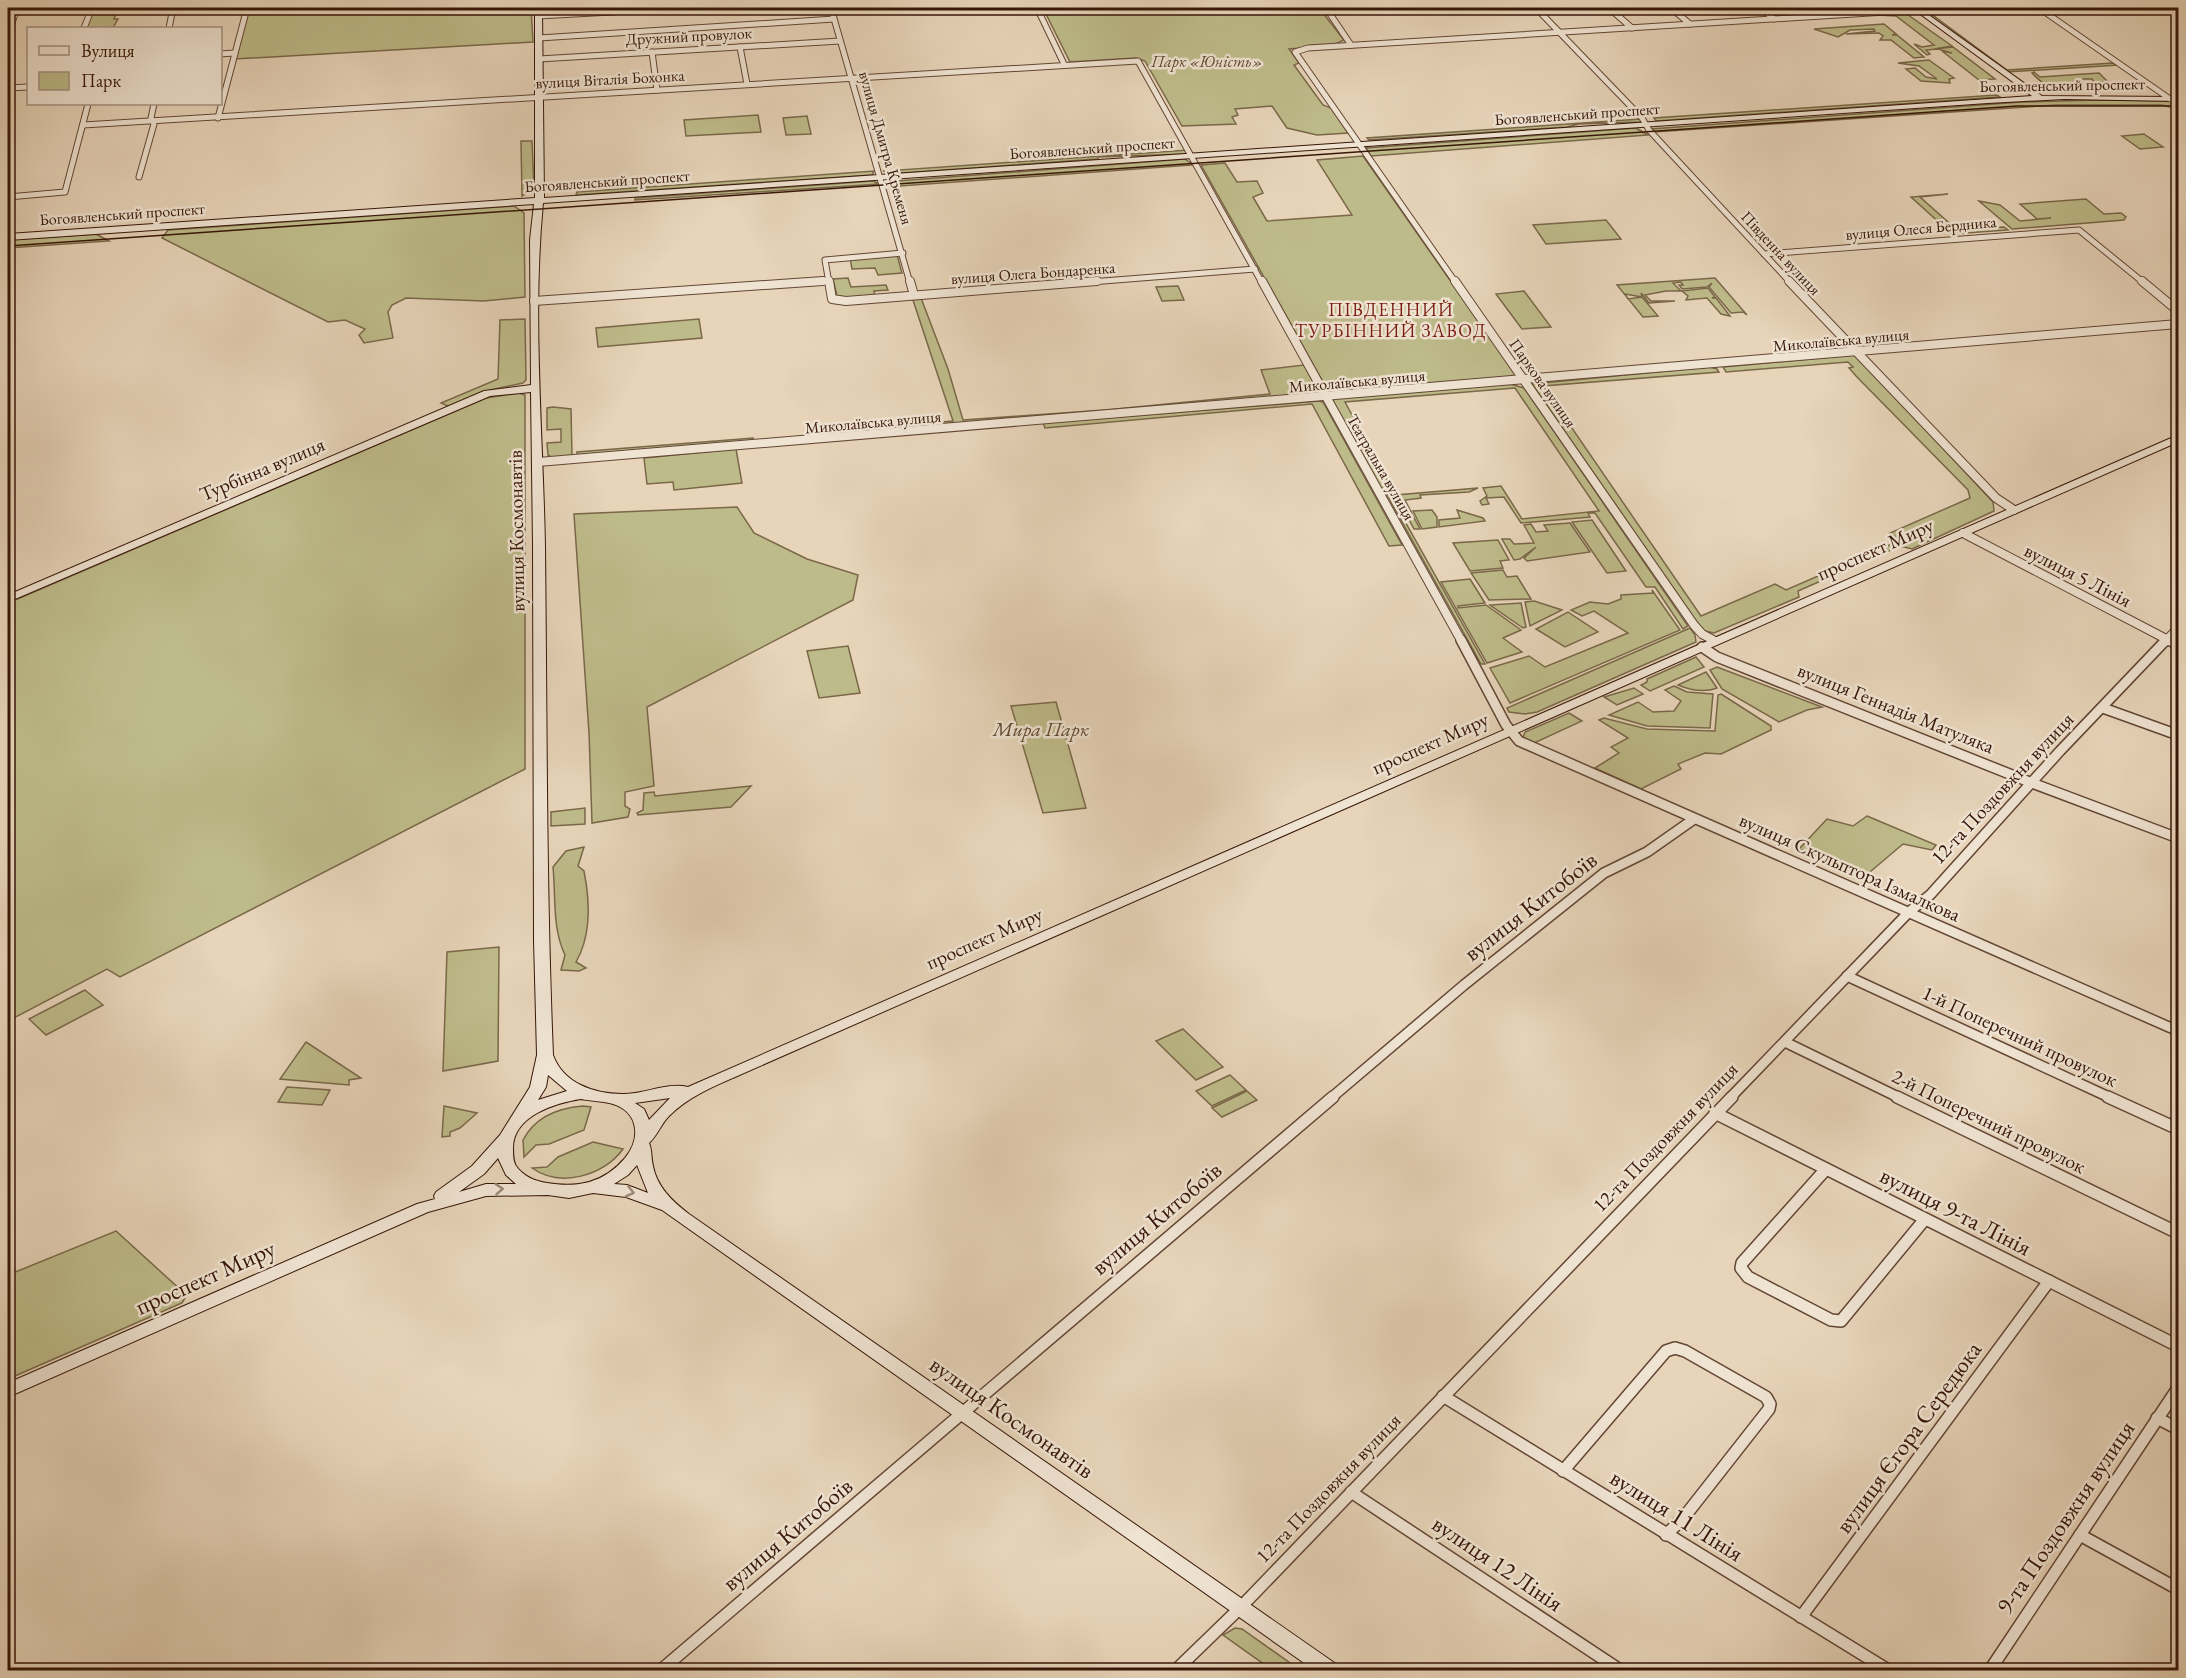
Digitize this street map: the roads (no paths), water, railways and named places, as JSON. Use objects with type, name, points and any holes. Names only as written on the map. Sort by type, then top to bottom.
[{"type":"main road","points":[[1917,9],[2040,98]]},
{"type":"main road","name":"вулиця Космонавтів","points":[[519,1119],[538,1087],[545,1055],[541,940],[538,462],[534,301],[536,215],[540,188],[538,12]]},
{"type":"main road","points":[[2015,80],[2064,97]]},
{"type":"main road","name":"Богоявленський проспект","points":[[8,237],[2040,98],[2174,99]]},
{"type":"main road","points":[[503,203],[524,199],[540,188]]},
{"type":"main road","points":[[503,203],[525,206],[536,215],[544,208],[567,199]]},
{"type":"main road","name":"Турбінна вулиця","points":[[8,599],[488,393],[536,388]]},
{"type":"main road","name":"проспект Миру","points":[[644,1142],[659,1115],[670,1104],[698,1088],[2178,438]]},
{"type":"main road","points":[[545,1055],[551,1070],[563,1082],[591,1094],[620,1100],[640,1116],[644,1142],[633,1163],[622,1173],[592,1187],[568,1191],[545,1190],[521,1180],[510,1170],[505,1157],[507,1137],[519,1119],[551,1100],[591,1094]]},
{"type":"main road","name":"проспект Миру","points":[[620,1100],[646,1098],[698,1088]]},
{"type":"main road","name":"проспект Миру","points":[[423,1208],[478,1170],[507,1137]]},
{"type":"main road","name":"вулиця Космонавтів","points":[[644,1142],[648,1177],[666,1205]]},
{"type":"main road","name":"вулиця Космонавтів","points":[[592,1187],[627,1191],[666,1205],[1329,1671]]},
{"type":"main road","name":"проспект Миру","points":[[8,1390],[423,1208],[486,1190],[545,1190]]},
{"type":"street","points":[[8,35],[17,8]]},
{"type":"street","points":[[84,27],[92,8]]},
{"type":"street","points":[[169,27],[173,8]]},
{"type":"street","points":[[222,102],[247,8]]},
{"type":"street","points":[[538,12],[685,8]]},
{"type":"street","name":"вулиця Дмитра Кременя","points":[[831,8],[914,296]]},
{"type":"street","points":[[1037,8],[1064,64]]},
{"type":"street","points":[[1326,8],[1351,45],[1917,9]]},
{"type":"street","name":"Південна вулиця","points":[[1536,8],[1856,353],[1996,498],[2014,510]]},
{"type":"street","points":[[1609,8],[1632,28]]},
{"type":"street","points":[[1671,8],[1690,24]]},
{"type":"street","points":[[1761,8],[1774,19]]},
{"type":"street","points":[[1826,8],[1835,16]]},
{"type":"street","points":[[2039,8],[2174,99]]},
{"type":"street","points":[[539,38],[834,19]]},
{"type":"street","name":"Дружний провулок","points":[[539,59],[840,41]]},
{"type":"street","name":"Паркова вулиця","points":[[1351,45],[1299,49],[1295,54],[1694,625],[1702,634],[1715,641]]},
{"type":"street","points":[[740,47],[747,84]]},
{"type":"street","points":[[652,52],[657,90]]},
{"type":"street","points":[[222,54],[234,53]]},
{"type":"street","name":"вулиця Віталія Бохонка","points":[[83,125],[1138,61]]},
{"type":"street","name":"Театральна вулиця","points":[[1138,61],[1193,156],[1510,731]]},
{"type":"street","points":[[8,88],[27,87]]},
{"type":"street","points":[[8,197],[61,194],[66,189],[88,105]]},
{"type":"street","points":[[140,177],[154,105]]},
{"type":"street","points":[[218,118],[221,105]]},
{"type":"street","name":"вулиця Олеся Бердника","points":[[1764,254],[2079,230],[2178,311]]},
{"type":"street","points":[[534,301],[828,281],[825,262],[828,259],[903,253]]},
{"type":"street","name":"вулиця Олега Бондаренка","points":[[828,281],[832,299],[837,302],[1255,269]]},
{"type":"street","name":"Миколаївська вулиця","points":[[538,462],[1856,353],[2178,324]]},
{"type":"street","name":"вулиця 5 Лінія","points":[[1963,534],[2178,645]]},
{"type":"street","name":"12-та Поздовжня вулиця","points":[[1176,1671],[1240,1608],[1909,912],[1930,895],[2178,628]]},
{"type":"street","name":"вулиця Геннадія Матуляка","points":[[1702,647],[1717,657],[2032,783],[2178,838]]},
{"type":"street","points":[[2103,708],[2178,735]]},
{"type":"street","name":"вулиця Скульптора Ізмалкова","points":[[1510,731],[1519,741],[1531,747],[2178,1031]]},
{"type":"street","name":"вулиця Китобоїв","points":[[661,1671],[1464,985],[1604,873],[1647,852],[1694,819]]},
{"type":"street","name":"1-й Поперечний провулок","points":[[1847,976],[2178,1129]]},
{"type":"street","name":"2-й Поперечний провулок","points":[[1785,1042],[2178,1233]]},
{"type":"street","name":"вулиця 9-та Лінія","points":[[1715,1113],[2178,1346]]},
{"type":"street","points":[[1826,1169],[1742,1263],[1741,1268],[1748,1277],[1831,1320],[1841,1321],[1925,1219]]},
{"type":"street","name":"вулиця Єгора Середюка","points":[[1801,1617],[2049,1281]]},
{"type":"street","points":[[1563,1471],[1666,1351],[1675,1348],[1685,1351],[1766,1397],[1770,1404],[1769,1409],[1685,1515],[1666,1535]]},
{"type":"street","name":"9-та Поздовжня вулиця","points":[[1990,1671],[2178,1388]]},
{"type":"street","name":"вулиця 11 Лінія","points":[[1443,1396],[1888,1671]]},
{"type":"street","points":[[2157,1418],[2178,1429]]},
{"type":"street","name":"вулиця 12 Лінія","points":[[1351,1492],[1620,1671]]},
{"type":"street","points":[[2080,1535],[2178,1589]]},
{"type":"tram line","points":[[8,246],[2017,106],[2178,106]]},
{"type":"district","name":"ПІВДЕННИЙ ТУРБІННИЙ ЗАВОД","points":[[1391,319]]},
{"type":"park label","name":"Парк «Юність»","points":[[1207,61]]},
{"type":"park label","name":"Мира Парк","points":[[1041,729]]}]
